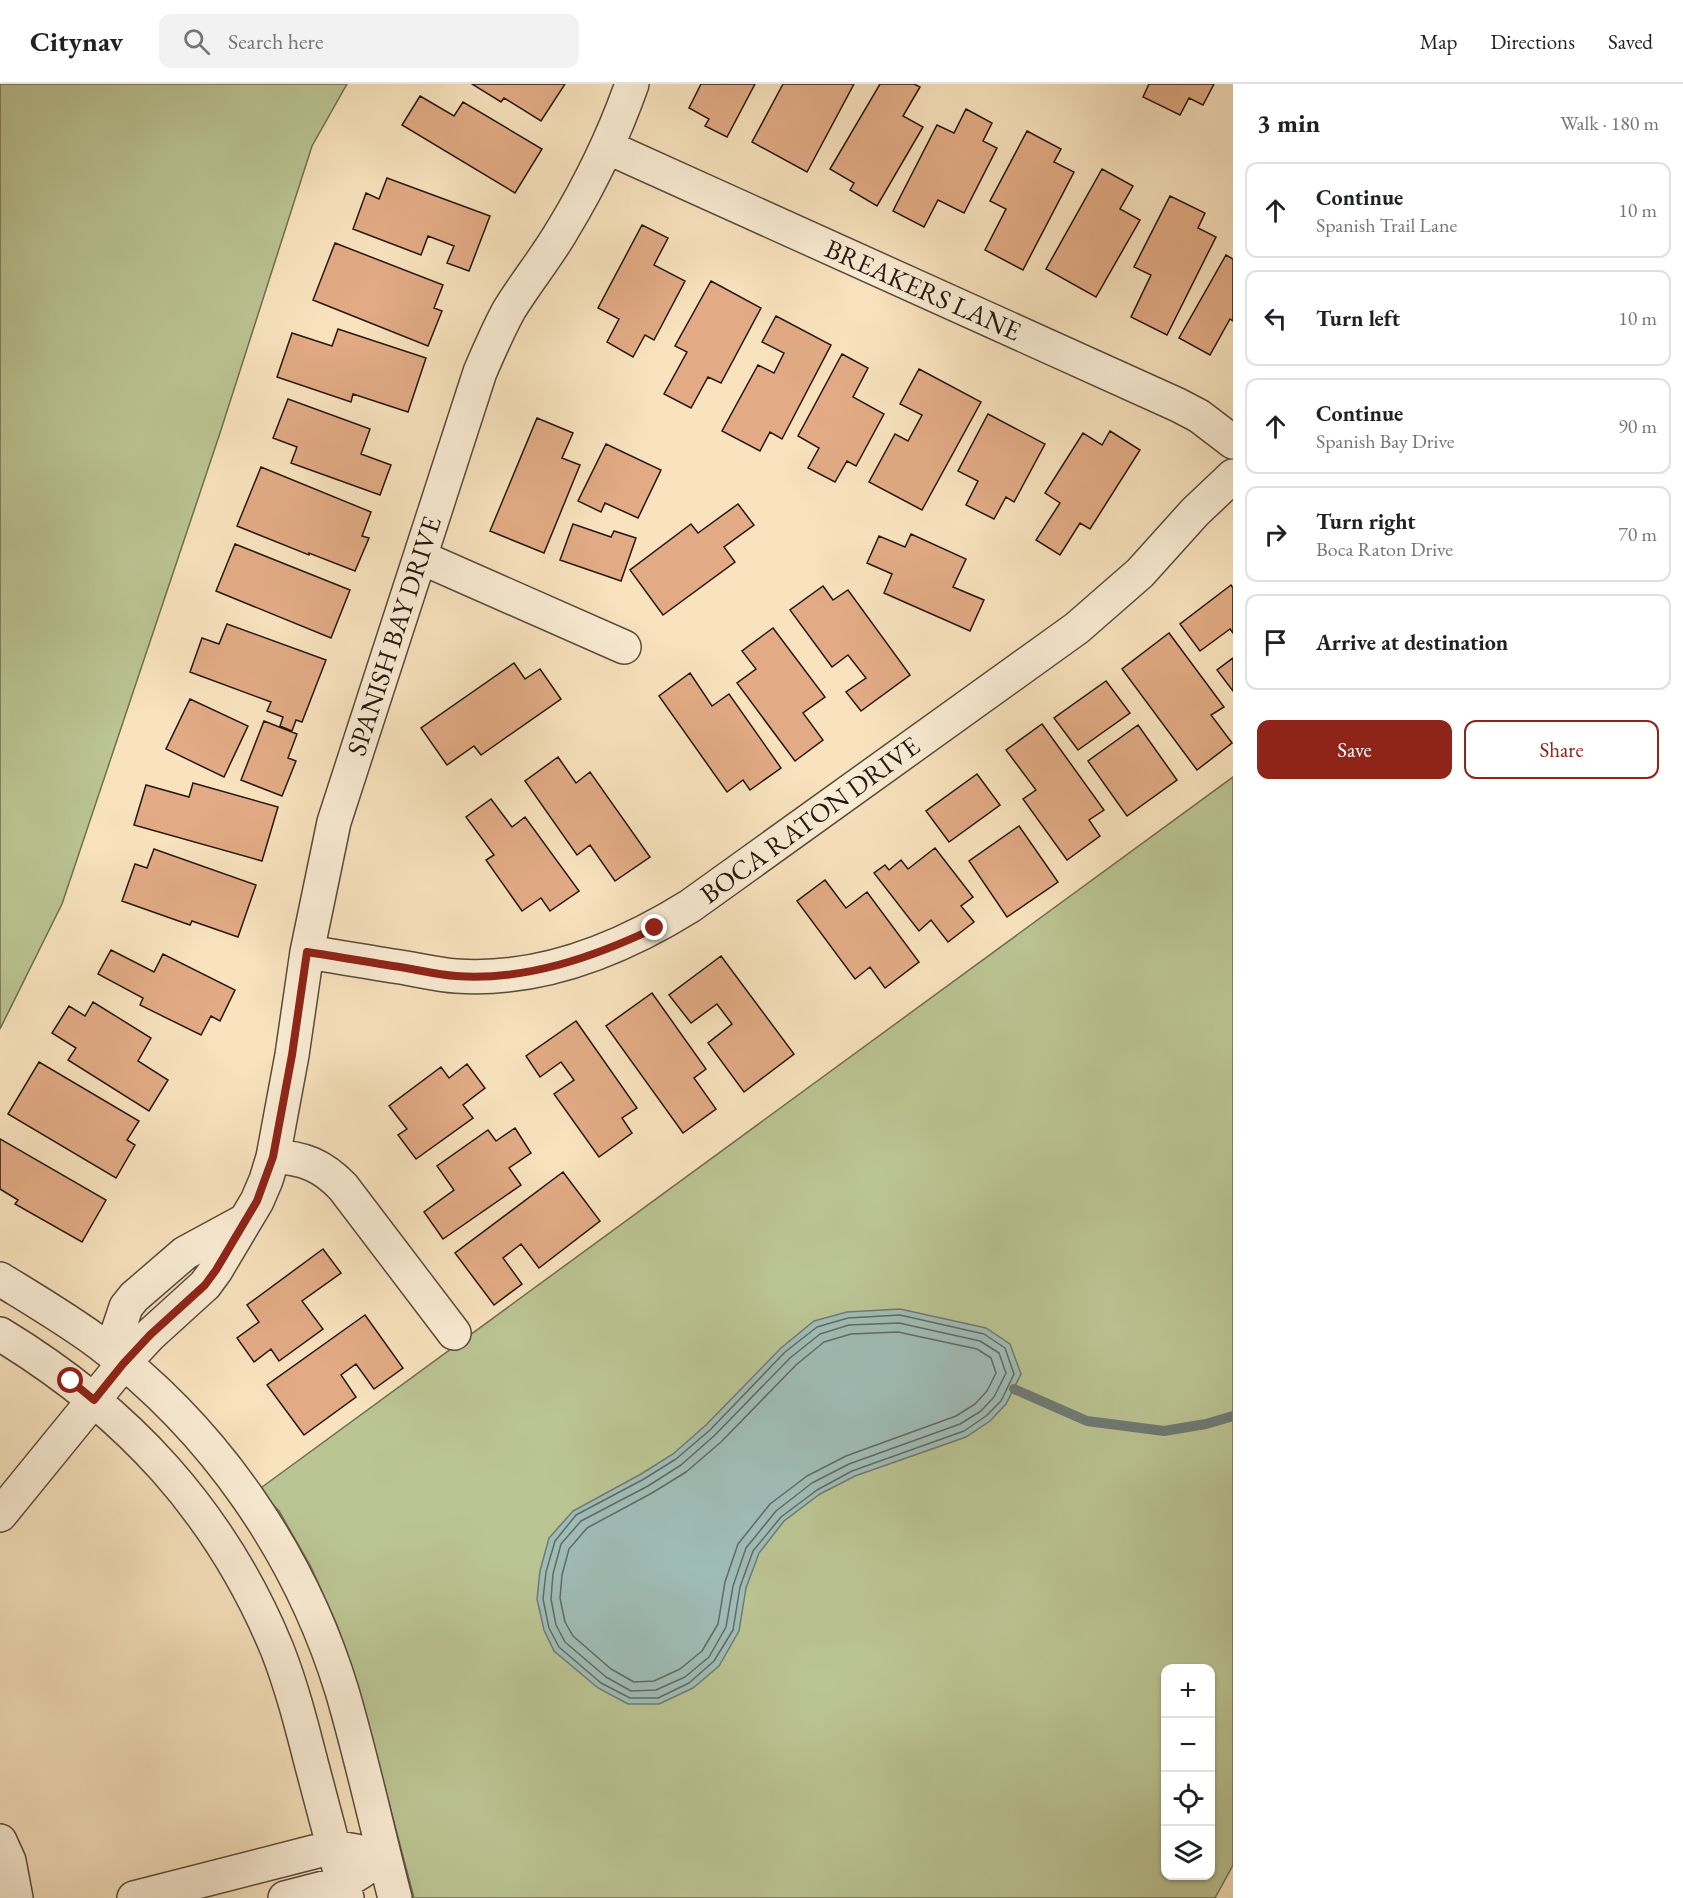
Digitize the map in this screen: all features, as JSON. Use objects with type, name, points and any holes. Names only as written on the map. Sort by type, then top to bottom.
[{"type":"street","name":"SPANISH BAY DRIVE","points":[[123,1364],[118,1348],[118,1331],[126,1307],[134,1297],[185,1253],[246,1220],[261,1191],[273,1157],[292,1055],[307,952],[334,822],[480,372],[494,338],[510,309],[562,231],[593,178],[632,84]]},
{"type":"street","name":"BREAKERS LANE","points":[[607,147],[1178,405],[1199,416],[1233,442]]},
{"type":"street","name":"BOCA RATON DRIVE","points":[[307,952],[456,976],[498,975],[579,960],[618,946],[655,928],[700,899],[1077,628],[1140,573],[1195,512],[1233,476]]},
{"type":"street","points":[[420,557],[624,647]]},
{"type":"street","points":[[273,1157],[302,1160],[315,1164],[331,1174],[454,1334]]},
{"type":"street","points":[[0,1279],[99,1344],[146,1382],[189,1425],[228,1472],[263,1521],[295,1575],[321,1632],[342,1691],[395,1898]]},
{"type":"street","points":[[0,1334],[62,1374],[115,1417],[155,1456],[192,1500],[224,1546],[253,1597],[277,1650],[297,1705],[345,1890]]},
{"type":"street","points":[[0,1515],[123,1364]]},
{"type":"street","points":[[0,1842],[9,1861],[16,1898]]},
{"type":"street","points":[[134,1898],[333,1847],[384,1857]]},
{"type":"street","points":[[285,1898],[345,1890],[384,1857]]},
{"type":"green space","points":[[0,84],[347,84],[312,146],[220,433],[62,904],[0,1029]]},
{"type":"green space","points":[[1233,777],[1233,1865],[1215,1898],[414,1898],[358,1686],[337,1625],[311,1567],[279,1511],[258,1490]]},
{"type":"water","points":[[900,1309],[986,1328],[1010,1344],[1021,1374],[1006,1404],[990,1421],[966,1437],[855,1476],[820,1494],[784,1521],[759,1553],[746,1588],[739,1631],[719,1666],[693,1688],[659,1704],[628,1704],[598,1688],[554,1651],[544,1630],[537,1599],[540,1571],[549,1538],[573,1511],[673,1454],[706,1425],[781,1348],[814,1321],[847,1312]]},
{"type":"building","points":[[472,84],[565,84],[541,121],[504,98],[501,102]]},
{"type":"building","points":[[701,84],[755,84],[727,137],[705,126],[709,119],[689,108]]},
{"type":"building","points":[[783,84],[854,84],[807,172],[752,142]]},
{"type":"building","points":[[880,84],[914,84],[920,87],[903,116],[923,127],[877,206],[850,190],[854,183],[830,169]]},
{"type":"building","points":[[1149,84],[1214,84],[1203,105],[1189,98],[1180,115],[1143,97]]},
{"type":"building","points":[[420,96],[454,116],[463,102],[542,149],[515,193],[402,125]]},
{"type":"building","points":[[966,109],[992,123],[983,141],[997,148],[964,213],[938,200],[924,227],[893,211],[937,125],[954,133]]},
{"type":"building","points":[[1027,131],[1061,149],[1054,162],[1074,172],[1023,270],[985,250],[1006,209],[990,201]]},
{"type":"building","points":[[1102,169],[1133,186],[1120,209],[1140,220],[1096,297],[1046,269]]},
{"type":"building","points":[[387,178],[490,216],[469,271],[447,263],[454,246],[428,236],[421,255],[353,229],[366,193],[379,199]]},
{"type":"building","points":[[1170,196],[1205,213],[1198,228],[1216,237],[1167,335],[1131,317],[1151,275],[1134,267]]},
{"type":"building","points":[[642,225],[668,238],[654,265],[685,281],[654,340],[645,335],[633,357],[607,342],[619,319],[598,308]]},
{"type":"building","points":[[335,243],[443,285],[434,308],[442,311],[428,346],[313,300]]},
{"type":"building","points":[[1226,255],[1233,259],[1233,321],[1230,319],[1210,355],[1179,338]]},
{"type":"building","points":[[711,281],[761,308],[721,383],[708,377],[691,408],[664,394],[687,352],[675,346]]},
{"type":"building","points":[[776,316],[831,345],[782,439],[770,432],[760,451],[722,431],[758,365],[774,373],[784,353],[762,342]]},
{"type":"building","points":[[338,329],[426,358],[408,412],[353,394],[351,402],[277,377],[292,333],[332,346]]},
{"type":"building","points":[[842,354],[868,368],[853,397],[884,414],[856,466],[847,461],[835,482],[808,468],[819,448],[798,436]]},
{"type":"building","points":[[919,369],[981,402],[922,510],[869,482],[895,434],[908,441],[922,415],[900,404]]},
{"type":"building","points":[[288,399],[370,429],[361,454],[391,465],[380,495],[291,463],[297,447],[273,438]]},
{"type":"building","points":[[988,414],[1045,444],[1014,502],[1006,497],[994,519],[966,505],[978,481],[958,471]]},
{"type":"building","points":[[537,418],[573,433],[562,458],[580,465],[544,553],[490,531]]},
{"type":"building","points":[[1110,431],[1140,450],[1090,529],[1080,523],[1060,555],[1036,540],[1060,503],[1045,493],[1083,433],[1102,445]]},
{"type":"building","points":[[606,444],[661,470],[638,518],[605,503],[601,512],[578,501]]},
{"type":"building","points":[[261,467],[371,512],[362,536],[369,538],[355,571],[237,526]]},
{"type":"building","points":[[738,504],[754,525],[724,547],[735,562],[663,615],[630,570],[691,524],[698,533]]},
{"type":"building","points":[[573,524],[611,537],[614,531],[636,538],[621,581],[560,560]]},
{"type":"building","points":[[911,534],[966,559],[953,587],[984,600],[970,631],[884,593],[892,574],[867,563],[879,536],[905,547]]},
{"type":"building","points":[[235,544],[350,590],[331,638],[216,591]]},
{"type":"building","points":[[1231,585],[1233,588],[1233,633],[1230,629],[1200,651],[1180,624]]},
{"type":"building","points":[[823,586],[833,600],[848,590],[910,675],[861,711],[846,692],[866,678],[848,655],[832,667],[790,610]]},
{"type":"building","points":[[227,624],[326,660],[302,722],[296,720],[292,731],[280,726],[283,717],[267,711],[271,702],[190,672],[202,638],[219,644]]},
{"type":"building","points":[[773,628],[825,697],[803,713],[823,740],[795,761],[737,683],[756,669],[742,651]]},
{"type":"building","points":[[1169,633],[1224,707],[1211,715],[1232,743],[1197,770],[1122,669]]},
{"type":"building","points":[[1233,658],[1233,691],[1217,670]]},
{"type":"building","points":[[514,663],[525,679],[540,669],[561,699],[481,755],[474,746],[447,765],[421,728]]},
{"type":"building","points":[[690,673],[712,706],[729,694],[781,768],[750,790],[743,780],[727,792],[659,696]]},
{"type":"building","points":[[1106,681],[1130,713],[1078,750],[1054,718]]},
{"type":"building","points":[[190,699],[248,726],[224,777],[166,749]]},
{"type":"building","points":[[264,721],[297,734],[288,758],[296,761],[282,796],[241,780]]},
{"type":"building","points":[[1042,724],[1104,810],[1089,820],[1100,836],[1067,860],[1023,799],[1036,790],[1006,750]]},
{"type":"building","points":[[1138,725],[1177,780],[1127,816],[1088,761]]},
{"type":"building","points":[[558,757],[576,783],[590,772],[650,857],[615,881],[590,845],[577,855],[525,781]]},
{"type":"building","points":[[977,774],[1000,805],[949,842],[926,811]]},
{"type":"building","points":[[193,783],[278,807],[262,861],[134,825],[146,785],[189,797]]},
{"type":"building","points":[[491,799],[512,827],[525,817],[579,891],[550,911],[541,898],[522,911],[486,860],[494,855],[466,817]]},
{"type":"building","points":[[1019,826],[1058,882],[1007,917],[969,861]]},
{"type":"building","points":[[935,848],[973,897],[961,906],[974,922],[948,942],[931,920],[919,931],[874,873],[885,865],[889,870],[901,860],[908,869]]},
{"type":"building","points":[[154,849],[256,885],[238,937],[192,921],[190,925],[122,901],[135,864],[147,868]]},
{"type":"building","points":[[825,880],[846,908],[867,892],[919,962],[885,988],[870,967],[855,979],[797,901]]},
{"type":"building","points":[[111,950],[154,972],[163,954],[235,990],[220,1021],[211,1016],[201,1035],[140,1005],[143,998],[98,974]]},
{"type":"building","points":[[721,956],[794,1054],[744,1092],[708,1043],[732,1024],[717,1004],[691,1023],[669,995]]},
{"type":"building","points":[[652,993],[706,1069],[694,1078],[716,1109],[683,1133],[606,1026]]},
{"type":"building","points":[[93,1002],[151,1038],[138,1061],[168,1080],[149,1111],[68,1060],[76,1048],[52,1033],[69,1006],[85,1016]]},
{"type":"building","points":[[576,1021],[637,1108],[622,1118],[632,1133],[599,1157],[554,1094],[574,1080],[561,1062],[540,1077],[526,1056]]},
{"type":"building","points":[[39,1062],[139,1121],[127,1140],[135,1145],[116,1178],[8,1114]]},
{"type":"building","points":[[467,1064],[485,1088],[463,1105],[473,1118],[416,1159],[398,1135],[407,1129],[389,1106],[441,1067],[449,1078]]},
{"type":"building","points":[[515,1128],[531,1153],[509,1168],[521,1185],[443,1239],[424,1212],[454,1190],[437,1166],[488,1130],[496,1141]]},
{"type":"building","points":[[0,1139],[106,1200],[82,1242],[15,1204],[18,1200],[0,1189]]},
{"type":"building","points":[[563,1172],[600,1221],[539,1268],[521,1244],[503,1258],[522,1284],[494,1305],[455,1253]]},
{"type":"building","points":[[323,1249],[341,1273],[302,1301],[323,1329],[279,1361],[271,1349],[254,1362],[237,1338],[259,1322],[247,1305]]},
{"type":"building","points":[[365,1315],[403,1368],[374,1389],[356,1364],[341,1375],[356,1397],[304,1435],[267,1385]]},
{"type":"waterway","points":[[1014,1389],[1087,1421],[1164,1431],[1206,1424],[1233,1416]]},
{"type":"route","points":[[71,1381],[94,1400],[150,1335],[205,1285],[257,1201],[273,1157],[292,1055],[307,952],[456,976],[498,975],[579,960],[618,946],[655,928]]}]
